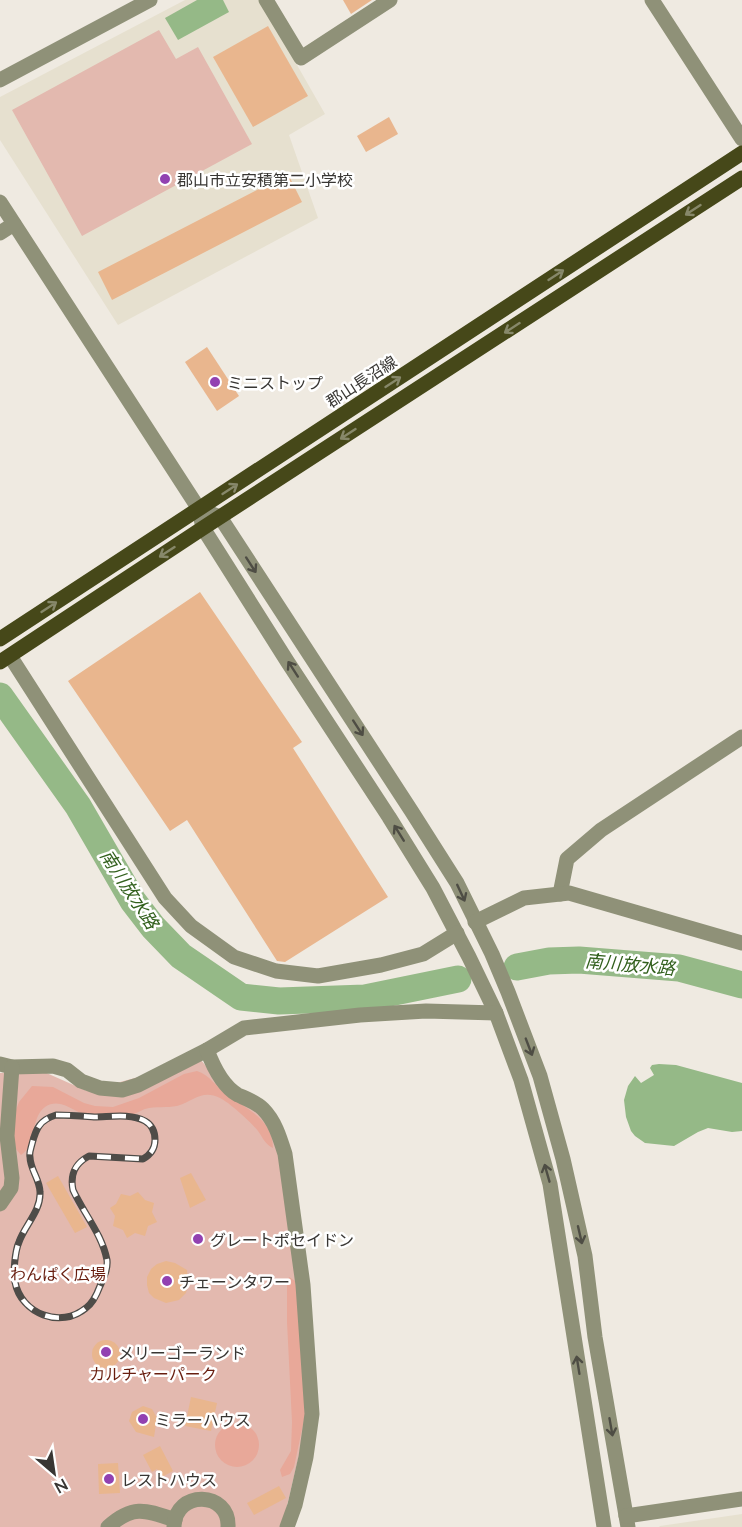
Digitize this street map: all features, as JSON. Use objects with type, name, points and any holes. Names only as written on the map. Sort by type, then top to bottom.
[{"type":"main road","name":"郡山長沼線","points":[[0,639],[742,153]]},
{"type":"main road","points":[[4,660],[742,178]]},
{"type":"street","points":[[0,80],[150,0]]},
{"type":"street","points":[[266,0],[301,58],[390,0]]},
{"type":"street","points":[[652,0],[742,139]]},
{"type":"street","points":[[0,202],[199,509],[203,528],[434,888],[488,995],[521,1080],[550,1184],[604,1527]]},
{"type":"street","points":[[0,233],[14,224]]},
{"type":"street","points":[[199,509],[220,517],[457,883],[492,954],[540,1076],[566,1170],[585,1256],[595,1337],[627,1521],[742,1499]]},
{"type":"street","points":[[4,660],[165,898],[191,926],[234,957],[276,971],[318,976],[381,965],[423,954],[457,933]]},
{"type":"street","points":[[560,894],[567,859],[601,830],[742,736]]},
{"type":"street","points":[[475,922],[524,898],[569,894],[742,943]]},
{"type":"street","points":[[0,1204],[11,1188],[12,1178],[7,1136],[6,1066],[53,1066],[67,1070],[81,1081],[100,1088],[122,1090],[138,1085],[244,1029],[426,1011],[496,1013]]},
{"type":"street","points":[[207,1050],[214,1068],[226,1084],[236,1093],[263,1109],[276,1129],[285,1154],[303,1285],[312,1414],[306,1457],[295,1505],[286,1527]]},
{"type":"street","points":[[108,1527],[121,1517],[138,1511],[149,1511],[174,1523],[182,1506],[200,1498],[219,1505],[225,1512],[228,1527]]},
{"type":"shaded area","name":"郡山市立安積第二小学校","points":[[185,0],[260,0],[325,114],[289,135],[318,218],[118,325],[0,140],[0,97]]},
{"type":"shaded area","points":[[197,0],[223,0],[229,12],[178,40],[165,18]]},
{"type":"shaded area","points":[[652,1065],[676,1065],[742,1083],[742,1131],[732,1132],[708,1128],[674,1146],[645,1143],[635,1136],[626,1117],[624,1100],[628,1086],[635,1076],[641,1083],[654,1075],[650,1068]]},
{"type":"shaded area","points":[[197,1071],[257,1115],[268,1129],[273,1148],[235,1108],[220,1098],[203,1095],[177,1106],[149,1108],[125,1116],[106,1114],[92,1116],[63,1105],[51,1104],[40,1112],[26,1151],[21,1155],[16,1149],[11,1123],[19,1102],[32,1086],[53,1087],[84,1103],[113,1107],[139,1098],[184,1074]]},
{"type":"shaded area","points":[[289,1277],[295,1281],[297,1291],[305,1415],[294,1467],[290,1474],[282,1477],[280,1470],[291,1451],[292,1422],[287,1322]]},
{"type":"shaded area","points":[[237,1423],[253,1429],[259,1445],[253,1461],[237,1467],[221,1461],[215,1445],[221,1429]]},
{"type":"shaded area","points":[[742,1514],[742,1527],[659,1527],[660,1526]]},
{"type":"green space","points":[[159,30],[176,59],[198,47],[252,144],[82,236],[12,110]]},
{"type":"green space","name":"カルチャーパーク","points":[[201,1060],[226,1091],[261,1114],[284,1159],[308,1417],[282,1527],[0,1527],[0,1073],[42,1071],[87,1091]]},
{"type":"building","points":[[343,0],[372,0],[351,14]]},
{"type":"building","points":[[268,26],[308,96],[253,127],[213,57]]},
{"type":"building","points":[[389,117],[398,134],[366,152],[357,136]]},
{"type":"building","points":[[288,174],[302,202],[112,300],[98,272]]},
{"type":"building","points":[[207,347],[239,396],[217,411],[185,362]]},
{"type":"building","points":[[200,592],[302,742],[293,748],[388,897],[285,962],[277,961],[187,820],[170,831],[68,681]]},
{"type":"building","points":[[191,1173],[206,1200],[190,1208],[180,1178]]},
{"type":"building","points":[[58,1176],[87,1227],[75,1233],[46,1183]]},
{"type":"building","points":[[138,1192],[145,1200],[154,1203],[152,1212],[157,1222],[148,1226],[145,1236],[135,1233],[127,1238],[123,1230],[113,1226],[115,1216],[110,1208],[116,1204],[121,1194],[130,1196]]},
{"type":"building","name":"チェーンタワー","points":[[166,1261],[187,1270],[188,1284],[186,1293],[179,1300],[166,1303],[149,1293],[147,1277],[151,1269]]},
{"type":"building","name":"メリーゴーランド","points":[[106,1340],[116,1344],[120,1354],[116,1364],[106,1368],[96,1364],[92,1354],[96,1344]]},
{"type":"building","points":[[191,1397],[217,1403],[211,1431],[185,1426]]},
{"type":"building","name":"ミラーハウス","points":[[143,1406],[152,1409],[157,1418],[154,1437],[136,1432],[129,1421],[132,1412]]},
{"type":"building","points":[[160,1446],[173,1471],[162,1477],[157,1469],[152,1472],[143,1455]]},
{"type":"building","name":"レストハウス","points":[[118,1463],[120,1493],[99,1494],[98,1464]]},
{"type":"building","points":[[279,1486],[286,1498],[254,1515],[247,1503]]},
{"type":"waterway","name":"南川放水路","points":[[0,696],[78,806],[133,901],[153,927],[181,956],[241,997],[279,1001],[365,998],[458,979]]},
{"type":"waterway","name":"南川放水路","points":[[517,967],[549,961],[579,960],[679,968],[742,985]]},
{"type":"railway","points":[[56,1115],[126,1116],[139,1119],[151,1127],[155,1140],[152,1151],[143,1159],[89,1156],[74,1170],[73,1190],[101,1241],[107,1263],[104,1276],[91,1304],[76,1314],[65,1317],[43,1315],[34,1310],[25,1303],[14,1278],[18,1246],[40,1199],[40,1188],[30,1161],[35,1133],[46,1119],[56,1115]]},
{"type":"place","name":"郡山市立安積第二小学校","points":[[165,179]]},
{"type":"place","name":"ミニストップ","points":[[215,382]]},
{"type":"place","name":"グレートポセイドン","points":[[198,1239]]},
{"type":"place","name":"チェーンタワー","points":[[167,1281]]},
{"type":"place","name":"メリーゴーランド","points":[[106,1352]]},
{"type":"place","name":"ミラーハウス","points":[[143,1419]]},
{"type":"place","name":"レストハウス","points":[[109,1479]]},
{"type":"park label","name":"わんぱく広場","points":[[58,1273]]}]
